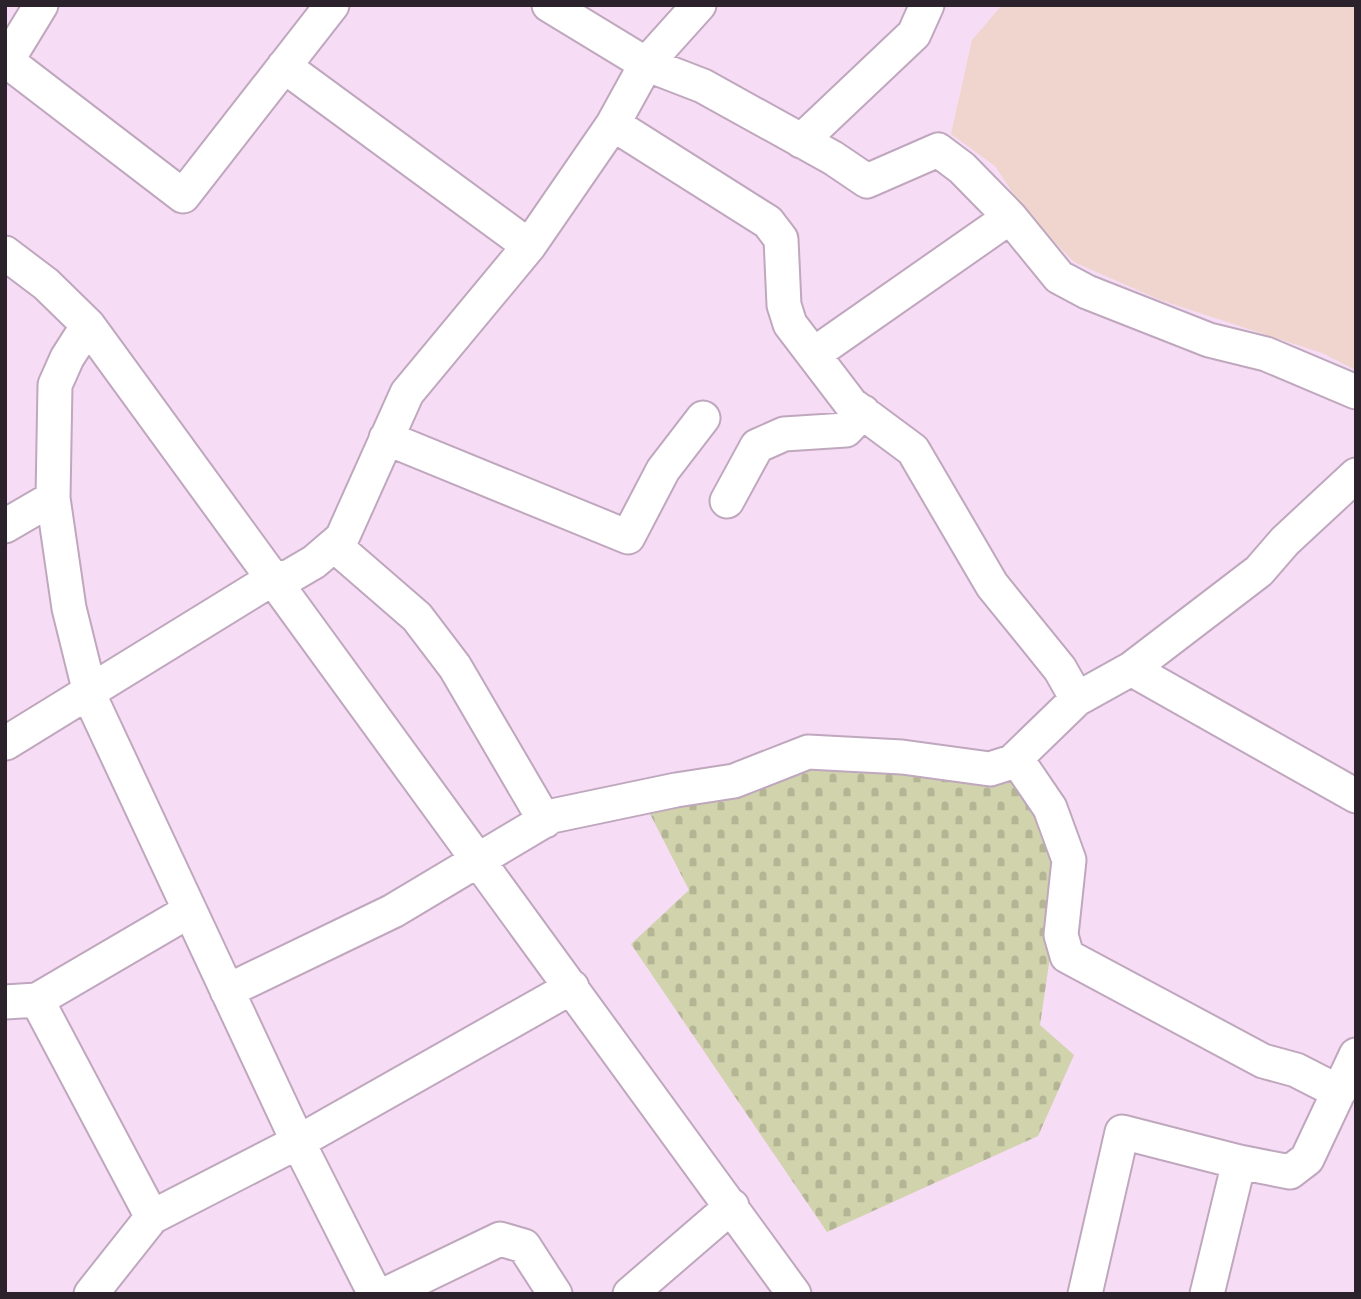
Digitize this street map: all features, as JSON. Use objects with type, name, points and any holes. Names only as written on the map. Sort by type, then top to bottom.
[{"type":"street","points":[[41,5],[6,62],[183,196],[332,5]]},
{"type":"street","points":[[550,5],[646,64],[703,86],[867,181],[938,150],[962,168],[1010,217],[1059,277],[1087,292],[1209,340],[1266,354],[1356,392]]},
{"type":"street","points":[[6,743],[272,579],[290,576],[314,562],[342,538],[407,393],[530,246],[613,124],[646,64],[699,5]]},
{"type":"street","points":[[801,141],[914,34],[927,5]]},
{"type":"street","points":[[284,66],[530,246]]},
{"type":"street","points":[[613,124],[768,222],[781,239],[784,305],[790,324],[851,404],[912,450],[992,585],[1060,669],[1077,699]]},
{"type":"street","points":[[814,354],[1010,217]]},
{"type":"street","points":[[5,253],[46,284],[88,325],[794,1294]]},
{"type":"street","points":[[88,325],[55,384],[53,498],[69,608],[90,692],[298,1142],[375,1294]]},
{"type":"street","points":[[727,501],[757,446],[784,434],[846,430],[863,412]]},
{"type":"street","points":[[386,438],[628,537],[663,470],[704,418]]},
{"type":"street","points":[[227,991],[393,911],[552,816],[676,790],[734,781],[808,752],[902,757],[990,769],[1016,758],[1077,699],[1131,669],[1259,571],[1285,541],[1356,475]]},
{"type":"street","points":[[5,526],[53,498]]},
{"type":"street","points":[[334,545],[417,617],[455,667],[545,821]]},
{"type":"street","points":[[1131,669],[1356,796]]},
{"type":"street","points":[[1016,758],[1050,808],[1069,860],[1061,935],[1067,956],[1263,1061],[1296,1070],[1339,1092]]},
{"type":"street","points":[[152,1217],[21,1001],[189,911]]},
{"type":"street","points":[[91,1294],[152,1217],[298,1142],[572,987]]},
{"type":"street","points":[[1085,1294],[1122,1132],[1290,1172],[1307,1159],[1356,1055]]},
{"type":"street","points":[[1207,1294],[1239,1162]]},
{"type":"street","points":[[630,1294],[732,1206]]},
{"type":"street","points":[[386,1294],[500,1239],[524,1246],[555,1294]]},
{"type":"shaded area","points":[[1002,5],[1356,5],[1356,370],[1322,353],[1160,300],[1074,262],[1026,213],[995,166],[951,134],[972,40]]},
{"type":"green space","points":[[868,764],[1017,775],[1054,845],[1053,936],[1040,1025],[1074,1055],[1038,1136],[827,1232],[631,944],[689,890],[648,810],[795,770]]}]
